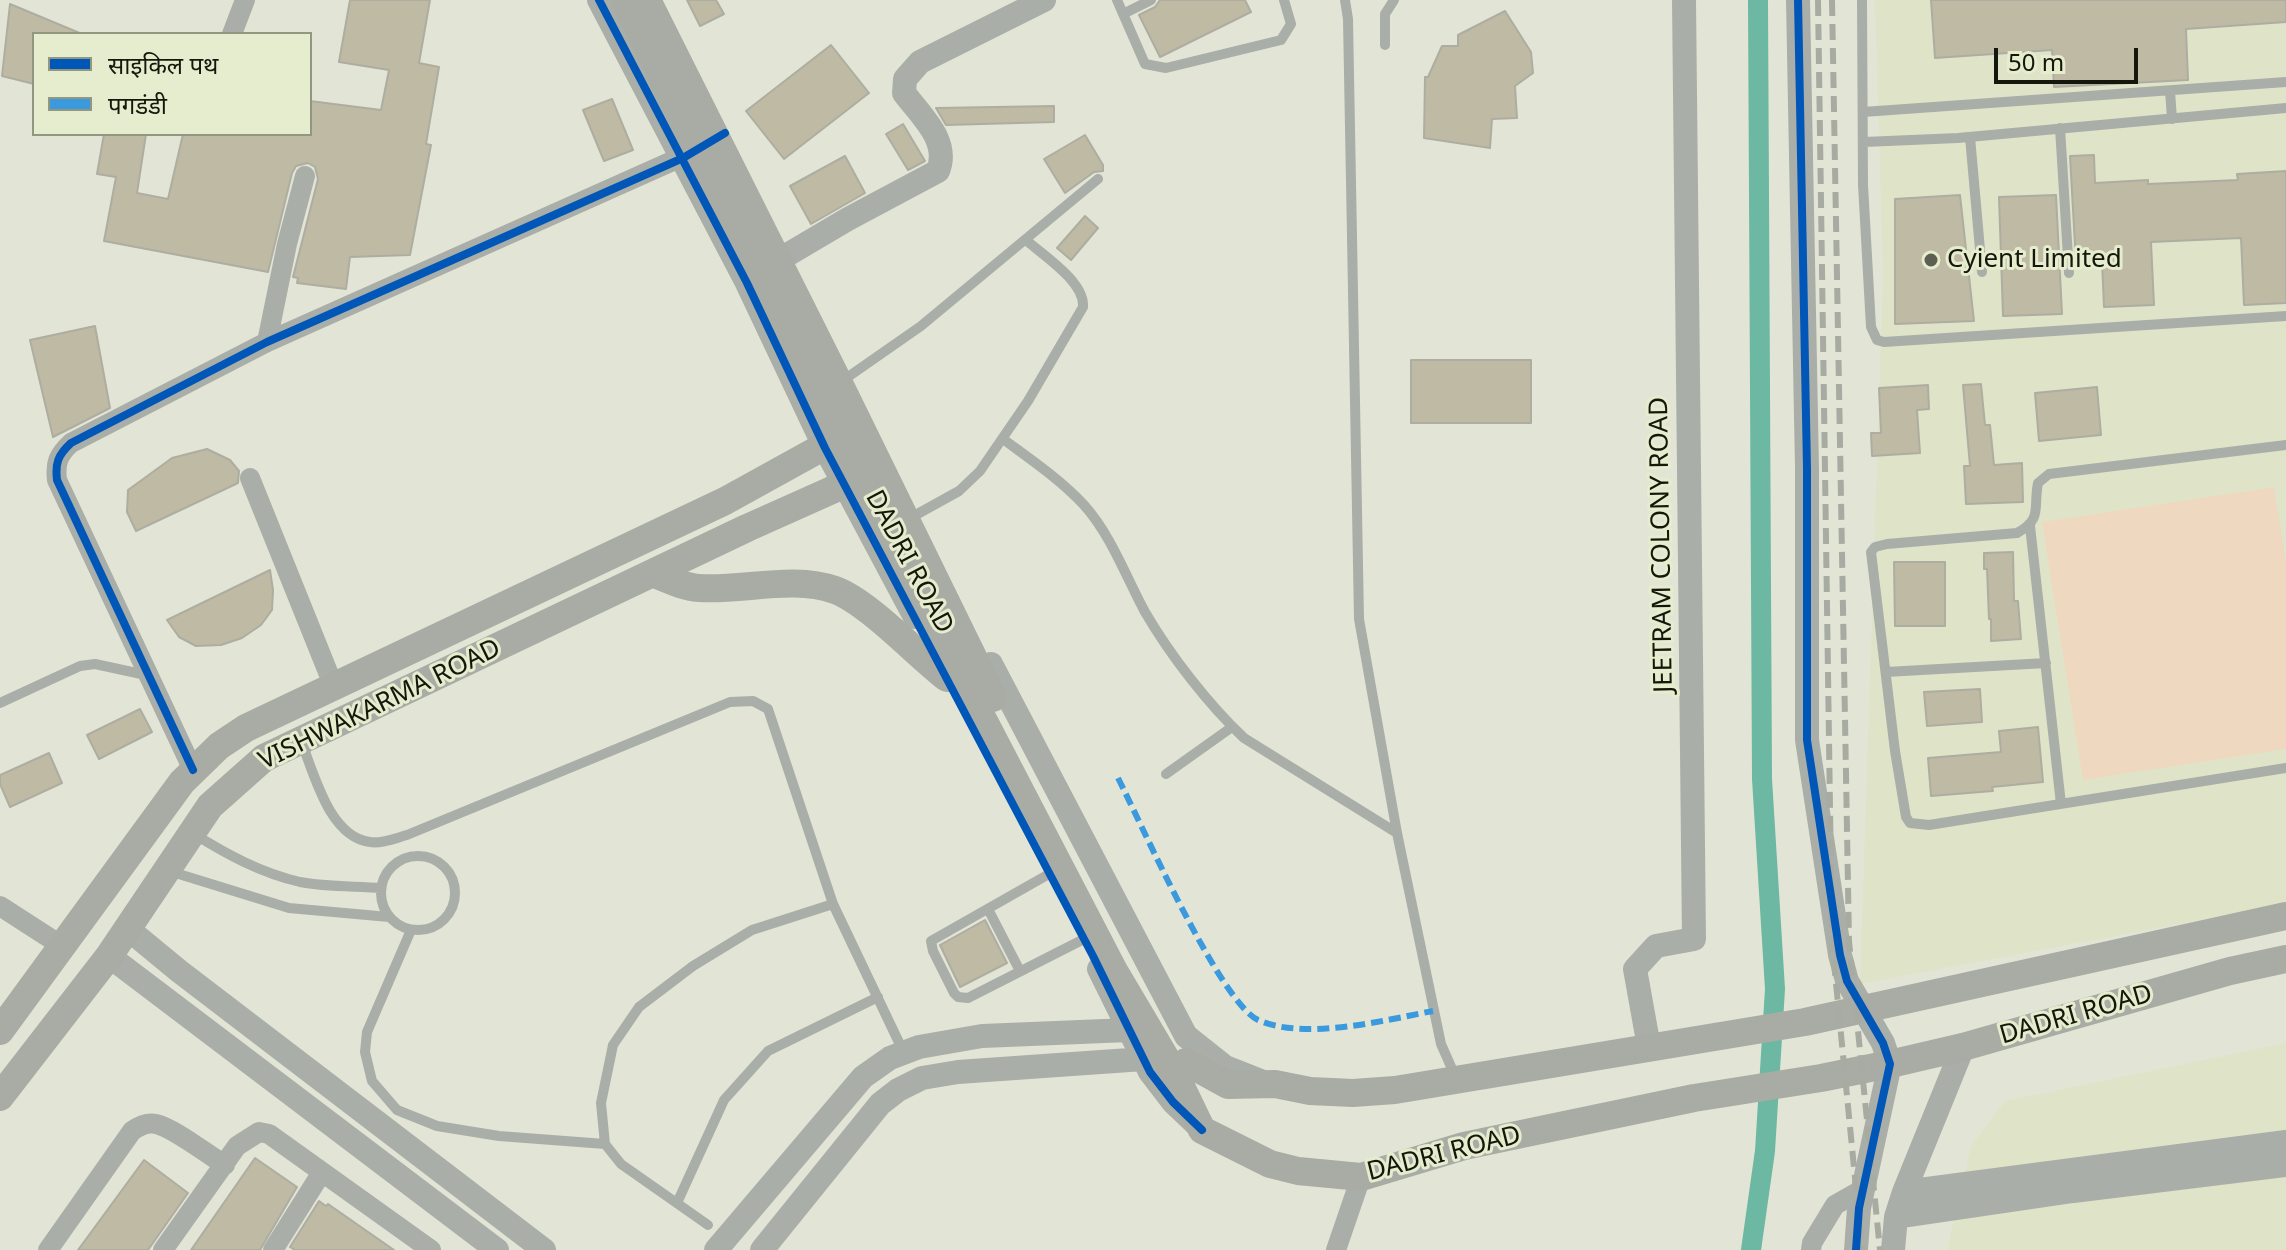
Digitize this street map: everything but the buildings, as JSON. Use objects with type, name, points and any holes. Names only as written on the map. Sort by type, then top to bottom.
[{"type":"main road","points":[[625,0],[825,410],[1114,971],[1182,1057]]},
{"type":"main road","points":[[647,0],[1027,768],[1182,1057],[1202,1130]]},
{"type":"main road","name":"VISHWAKARMA ROAD","points":[[0,1031],[193,770],[219,746],[246,728],[725,501],[865,423]]},
{"type":"main road","name":"VISHWAKARMA ROAD","points":[[0,1097],[109,956],[210,806],[264,758],[885,466]]},
{"type":"main road","points":[[652,573],[694,588],[795,585],[835,590],[872,613],[947,678]]},
{"type":"main road","name":"DADRI ROAD","points":[[1182,1057],[1228,1085],[1275,1084],[1310,1091],[1353,1093],[1395,1090],[1805,1022],[2286,916]]},
{"type":"main road","name":"DADRI ROAD","points":[[1202,1130],[1270,1164],[1298,1171],[1361,1177],[1464,1146],[1694,1098],[1821,1078],[1963,1047],[2230,971],[2286,959]]},
{"type":"street","points":[[233,32],[245,0]]},
{"type":"street","name":"DADRI ROAD","points":[[599,0],[747,283],[825,448],[1144,1059],[1173,1102],[1202,1130]]},
{"type":"street","name":"DADRI ROAD","points":[[659,0],[787,255],[885,466],[1172,1007],[1182,1057]]},
{"type":"street","points":[[787,255],[938,171],[943,157],[940,142],[904,93],[905,79],[920,62],[1044,0]]},
{"type":"street","name":"JEETRAM COLONY ROAD","points":[[1649,1047],[1635,969],[1656,946],[1694,939],[1684,0]]},
{"type":"street","points":[[1798,0],[1807,468],[1807,740],[1840,955],[1847,981],[1883,1043],[1890,1064],[1859,1208],[1856,1250]]},
{"type":"street","points":[[193,770],[57,480],[55,464],[60,452],[71,443],[267,342],[683,158],[725,133]]},
{"type":"street","points":[[267,342],[305,176]]},
{"type":"street","points":[[250,478],[334,687]]},
{"type":"street","points":[[5,913],[62,946]]},
{"type":"street","points":[[128,929],[544,1250]]},
{"type":"street","points":[[109,956],[497,1250]]},
{"type":"street","points":[[716,1250],[863,1077],[890,1058],[919,1047],[982,1036],[1129,1030],[1172,1007]]},
{"type":"street","points":[[1893,1250],[1896,1217],[1904,1192],[1963,1047]]},
{"type":"street","points":[[762,1250],[880,1104],[898,1090],[922,1078],[958,1072],[1182,1057]]},
{"type":"street","points":[[48,1250],[132,1131],[141,1124],[156,1124],[168,1129],[225,1165]]},
{"type":"street","points":[[163,1250],[237,1146],[259,1132],[269,1134],[431,1250]]},
{"type":"street","points":[[1904,1192],[2286,1142]]},
{"type":"street","points":[[1896,1217],[2286,1165]]},
{"type":"street","points":[[273,1250],[322,1172]]},
{"type":"street","points":[[1336,1250],[1361,1177]]},
{"type":"street","points":[[1811,1250],[1812,1243],[1835,1205],[1865,1188]]},
{"type":"lane","points":[[1117,0],[1145,64],[1166,68],[1281,40],[1291,24],[1284,0]]},
{"type":"lane","points":[[1123,14],[1151,0]]},
{"type":"lane","points":[[1345,0],[1348,19],[1359,619],[1397,833],[1441,1044],[1457,1080]]},
{"type":"lane","points":[[1385,45],[1385,14],[1394,0]]},
{"type":"lane","points":[[1862,0],[1863,185],[1871,327],[1872,335],[1877,340],[1884,342],[2286,316]]},
{"type":"lane","points":[[1863,112],[2286,82]]},
{"type":"lane","points":[[2170,91],[2172,119]]},
{"type":"lane","points":[[1864,142],[1970,137],[2286,108]]},
{"type":"lane","points":[[2060,128],[2069,273]]},
{"type":"lane","points":[[1970,137],[1982,272]]},
{"type":"lane","points":[[845,379],[921,326],[1098,179]]},
{"type":"lane","points":[[912,517],[959,491],[980,471],[1003,439],[1083,307],[1084,296],[1077,285],[1026,240]]},
{"type":"lane","points":[[1003,439],[1085,506],[1147,615],[1214,708],[1232,727],[1244,738],[1397,833]]},
{"type":"lane","points":[[2061,804],[2030,526],[2035,514],[2038,483],[2049,474],[2286,445]]},
{"type":"lane","points":[[2030,526],[2017,533],[1875,547],[1871,552],[1895,751],[1906,817],[1910,823],[1929,825],[2286,768]]},
{"type":"lane","points":[[1886,672],[2046,663]]},
{"type":"lane","points":[[1,699],[80,666],[95,664],[148,675]]},
{"type":"lane","points":[[300,740],[330,812],[347,834],[370,843],[407,835],[730,702],[753,701],[768,709],[833,904],[904,1053]]},
{"type":"lane","points":[[1166,774],[1232,727]]},
{"type":"lane","points":[[192,833],[263,872],[304,882],[381,888]]},
{"type":"lane","points":[[415,856],[427,857],[448,871],[455,895],[453,907],[436,926],[411,930],[389,917],[381,898],[381,888],[384,876],[392,866],[415,856]]},
{"type":"lane","points":[[167,871],[289,908],[389,917]]},
{"type":"lane","points":[[1049,874],[931,941],[954,993],[958,997],[968,998],[1084,939]]},
{"type":"lane","points":[[708,1225],[621,1164],[605,1144],[601,1103],[613,1045],[639,1007],[693,966],[752,930],[833,904]]},
{"type":"lane","points":[[988,909],[1020,971]]},
{"type":"lane","points":[[411,930],[367,1032],[365,1052],[372,1081],[397,1110],[437,1126],[499,1136],[605,1144]]},
{"type":"lane","points":[[677,1203],[724,1100],[768,1051],[878,997]]},
{"type":"shaded area","points":[[1875,0],[2286,0],[2286,904],[1860,984],[1883,275]]},
{"type":"shaded area","points":[[2274,487],[2286,561],[2286,749],[2083,780],[2042,522]]},
{"type":"shaded area","points":[[2286,1043],[2286,1250],[1947,1250],[1971,1146],[2005,1101]]},
{"type":"waterway","points":[[1751,1250],[1765,1151],[1775,989],[1762,779],[1758,0]]},
{"type":"railway","points":[[1818,0],[1832,942],[1862,1250]]},
{"type":"railway","points":[[1832,0],[1849,941],[1880,1250]]},
{"type":"marked path","points":[[1118,778],[1203,947],[1223,981],[1242,1006],[1258,1020],[1277,1026],[1321,1029],[1433,1011]]},
{"type":"cycle path","points":[[599,0],[747,283],[825,448],[1093,956],[1150,1072],[1173,1102],[1202,1130]]},
{"type":"cycle path","points":[[1798,0],[1807,468],[1807,740],[1840,955],[1847,981],[1883,1043],[1890,1064],[1859,1208],[1856,1250]]},
{"type":"cycle path","points":[[193,770],[57,480],[57,464],[63,451],[71,443],[267,342],[683,158],[725,133]]},
{"type":"place","name":"Cyient Limited","points":[[1931,260]]}]
